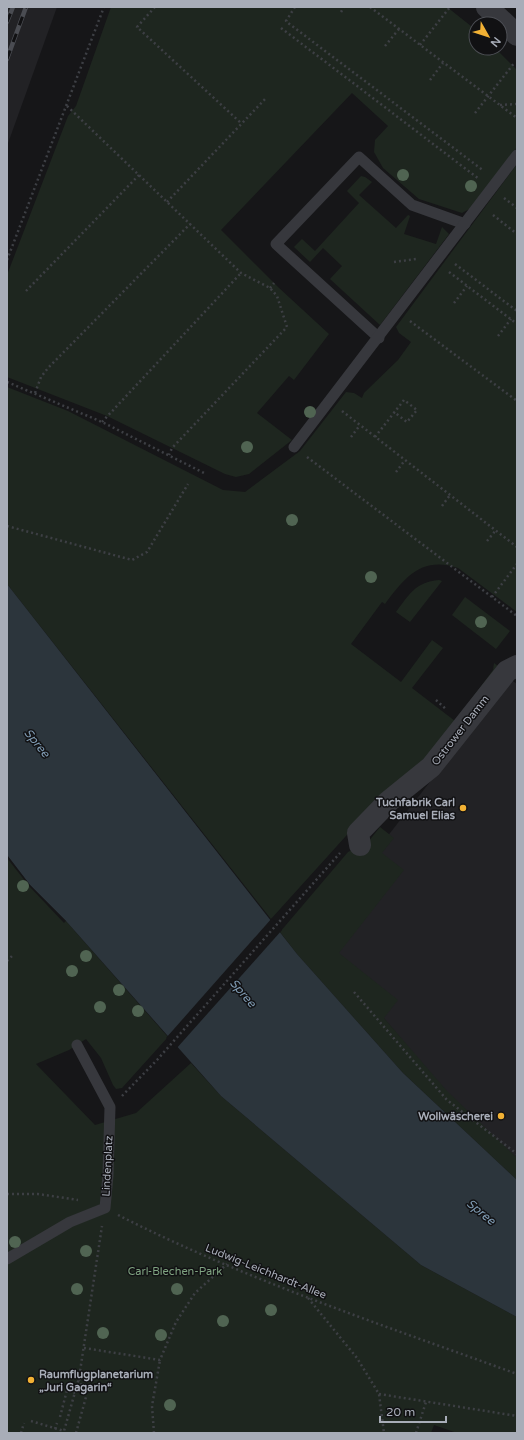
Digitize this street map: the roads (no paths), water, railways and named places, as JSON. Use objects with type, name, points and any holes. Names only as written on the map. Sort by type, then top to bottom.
[{"type":"street","points":[[488,7],[517,35]]},
{"type":"street","name":"Ostrower Damm","points":[[359,839],[389,800],[431,767],[507,671],[517,666]]},
{"type":"lane","points":[[294,447],[379,338],[517,155]]},
{"type":"lane","points":[[379,338],[276,244],[359,156],[412,205],[465,224]]},
{"type":"lane","name":"Lindenplatz","points":[[7,1259],[70,1222],[105,1208],[108,1175],[110,1107],[77,1045]]},
{"type":"water","name":"Spree","points":[[7,584],[297,954],[403,1073],[517,1180],[517,1317],[421,1265],[221,1096],[66,921],[30,885],[7,855]]},
{"type":"railway","points":[[7,22],[13,7]]},
{"type":"railway","points":[[7,59],[26,7]]},
{"type":"place","name":"Tuchfabrik Carl Samuel Elias","points":[[463,808]]},
{"type":"place","name":"Wollwäscherei","points":[[501,1116]]},
{"type":"place","name":"Raumflugplanetarium „Juri Gagarin“","points":[[31,1380]]},
{"type":"park label","name":"Carl-Blechen-Park","points":[[175,1271]]}]
